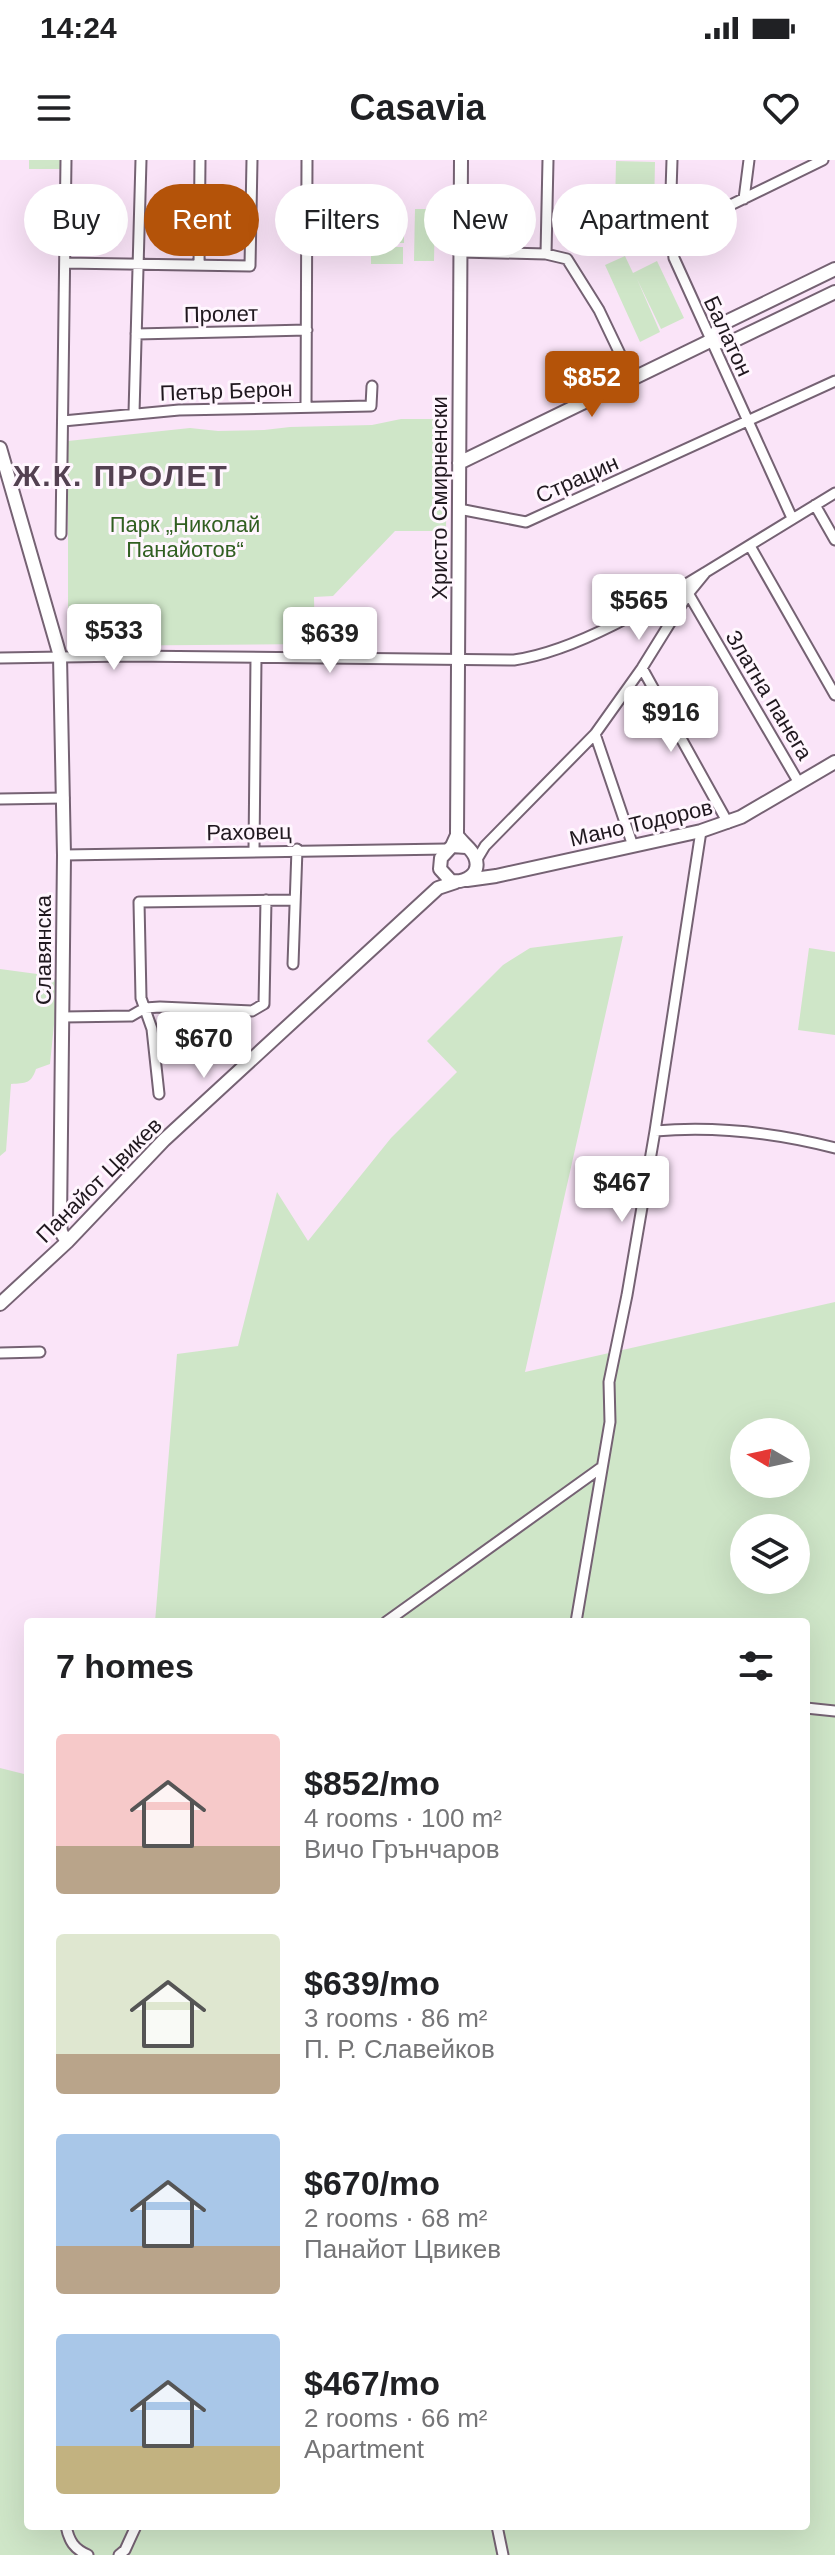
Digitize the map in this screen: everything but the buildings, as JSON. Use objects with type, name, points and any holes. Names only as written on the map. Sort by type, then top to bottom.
[{"type":"street","points":[[61,534],[66,160]]},
{"type":"street","points":[[134,413],[141,160]]},
{"type":"street","points":[[199,265],[200,160]]},
{"type":"street","points":[[65,263],[250,266],[252,160]]},
{"type":"street","points":[[306,406],[307,160]]},
{"type":"street","name":"Христо Смирненски","points":[[461,160],[461,184]]},
{"type":"street","points":[[546,254],[548,160]]},
{"type":"street","name":"Балатон","points":[[672,160],[672,184]]},
{"type":"street","points":[[744,199],[749,160]]},
{"type":"street","points":[[737,202],[823,160]]},
{"type":"street","points":[[536,254],[567,259],[585,283],[632,379]]},
{"type":"street","name":"Христо Смирненски","points":[[451,850],[458,662],[460,256]]},
{"type":"street","name":"Балатон","points":[[674,256],[792,518]]},
{"type":"street","points":[[459,463],[710,341],[722,324],[835,269]]},
{"type":"street","points":[[710,341],[729,343],[835,292]]},
{"type":"street","name":"Пролет","points":[[136,334],[307,330]]},
{"type":"street","name":"Страцин","points":[[459,509],[526,522],[835,381]]},
{"type":"street","name":"Петър Берон","points":[[63,421],[134,413],[371,406],[372,386]]},
{"type":"street","name":"Славянска","points":[[0,448],[60,656],[64,798],[60,1223],[67,1242]]},
{"type":"street","points":[[0,658],[60,656],[458,662],[542,656],[687,589],[706,572],[835,493]]},
{"type":"street","points":[[815,505],[835,540]]},
{"type":"street","points":[[750,546],[835,695]]},
{"type":"street","points":[[451,850],[469,873],[485,846],[595,734],[642,668],[687,589]]},
{"type":"street","name":"Златна панега","points":[[687,589],[799,783]]},
{"type":"street","points":[[254,850],[256,658]]},
{"type":"street","points":[[642,668],[728,823]]},
{"type":"street","points":[[595,734],[633,846]]},
{"type":"street","name":"Мано Тодоров","points":[[451,850],[447,878],[469,873],[490,877],[701,831],[728,823],[835,762]]},
{"type":"street","points":[[0,799],[64,798]]},
{"type":"street","points":[[577,1618],[610,1422],[609,1382],[655,1131],[701,831]]},
{"type":"street","points":[[451,850],[485,846]]},
{"type":"street","points":[[293,964],[297,849]]},
{"type":"street","name":"Раховец","points":[[64,855],[297,849],[451,850]]},
{"type":"street","points":[[438,888],[451,850]]},
{"type":"street","name":"Панайот Цвикев","points":[[0,1304],[67,1242],[164,1140],[438,888],[469,873]]},
{"type":"street","points":[[63,1017],[131,1016],[145,1008],[252,1011],[264,1004],[266,900]]},
{"type":"street","points":[[159,1094],[152,1029],[141,998],[139,902],[295,900]]},
{"type":"street","points":[[655,1131],[686,1128],[729,1131],[835,1148]]},
{"type":"street","points":[[0,1353],[40,1352]]},
{"type":"street","points":[[392,1618],[602,1467]]},
{"type":"street","points":[[810,1710],[835,1711]]},
{"type":"street","points":[[67,2530],[69,2540],[79,2551],[88,2555]]},
{"type":"street","points":[[119,2555],[125,2550],[134,2530]]},
{"type":"street","points":[[498,2530],[503,2555]]},
{"type":"green space","points":[[29,160],[61,160],[61,169],[29,169]]},
{"type":"green space","points":[[616,161],[655,162],[655,184],[616,184]]},
{"type":"green space","points":[[415,209],[424,209],[424,256],[434,256],[434,261],[414,261]]},
{"type":"green space","points":[[371,256],[403,256],[403,264],[371,264]]},
{"type":"green space","points":[[625,256],[633,273],[657,261],[684,318],[661,329],[637,279],[660,332],[640,342],[605,265]]},
{"type":"green space","name":"Парк „Николай Панайотов“","points":[[401,419],[447,419],[446,531],[395,531],[333,596],[314,597],[315,644],[80,646],[68,638],[68,441],[190,428],[264,430],[372,425]]},
{"type":"green space","points":[[623,936],[525,1372],[835,1302],[835,2555],[0,2555],[0,1768],[24,1774],[24,2530],[810,2530],[810,1618],[155,1618],[177,1354],[238,1346],[277,1192],[308,1241],[391,1138],[457,1072],[427,1041],[503,965],[530,948]]},
{"type":"green space","points":[[809,948],[835,952],[835,1035],[798,1030]]},
{"type":"green space","points":[[0,969],[52,976],[58,985],[50,1064],[36,1069],[27,1082],[11,1084],[6,1151],[0,1156]]},
{"type":"district","name":"Ж.К. ПРОЛЕТ","points":[[121,475]]}]
